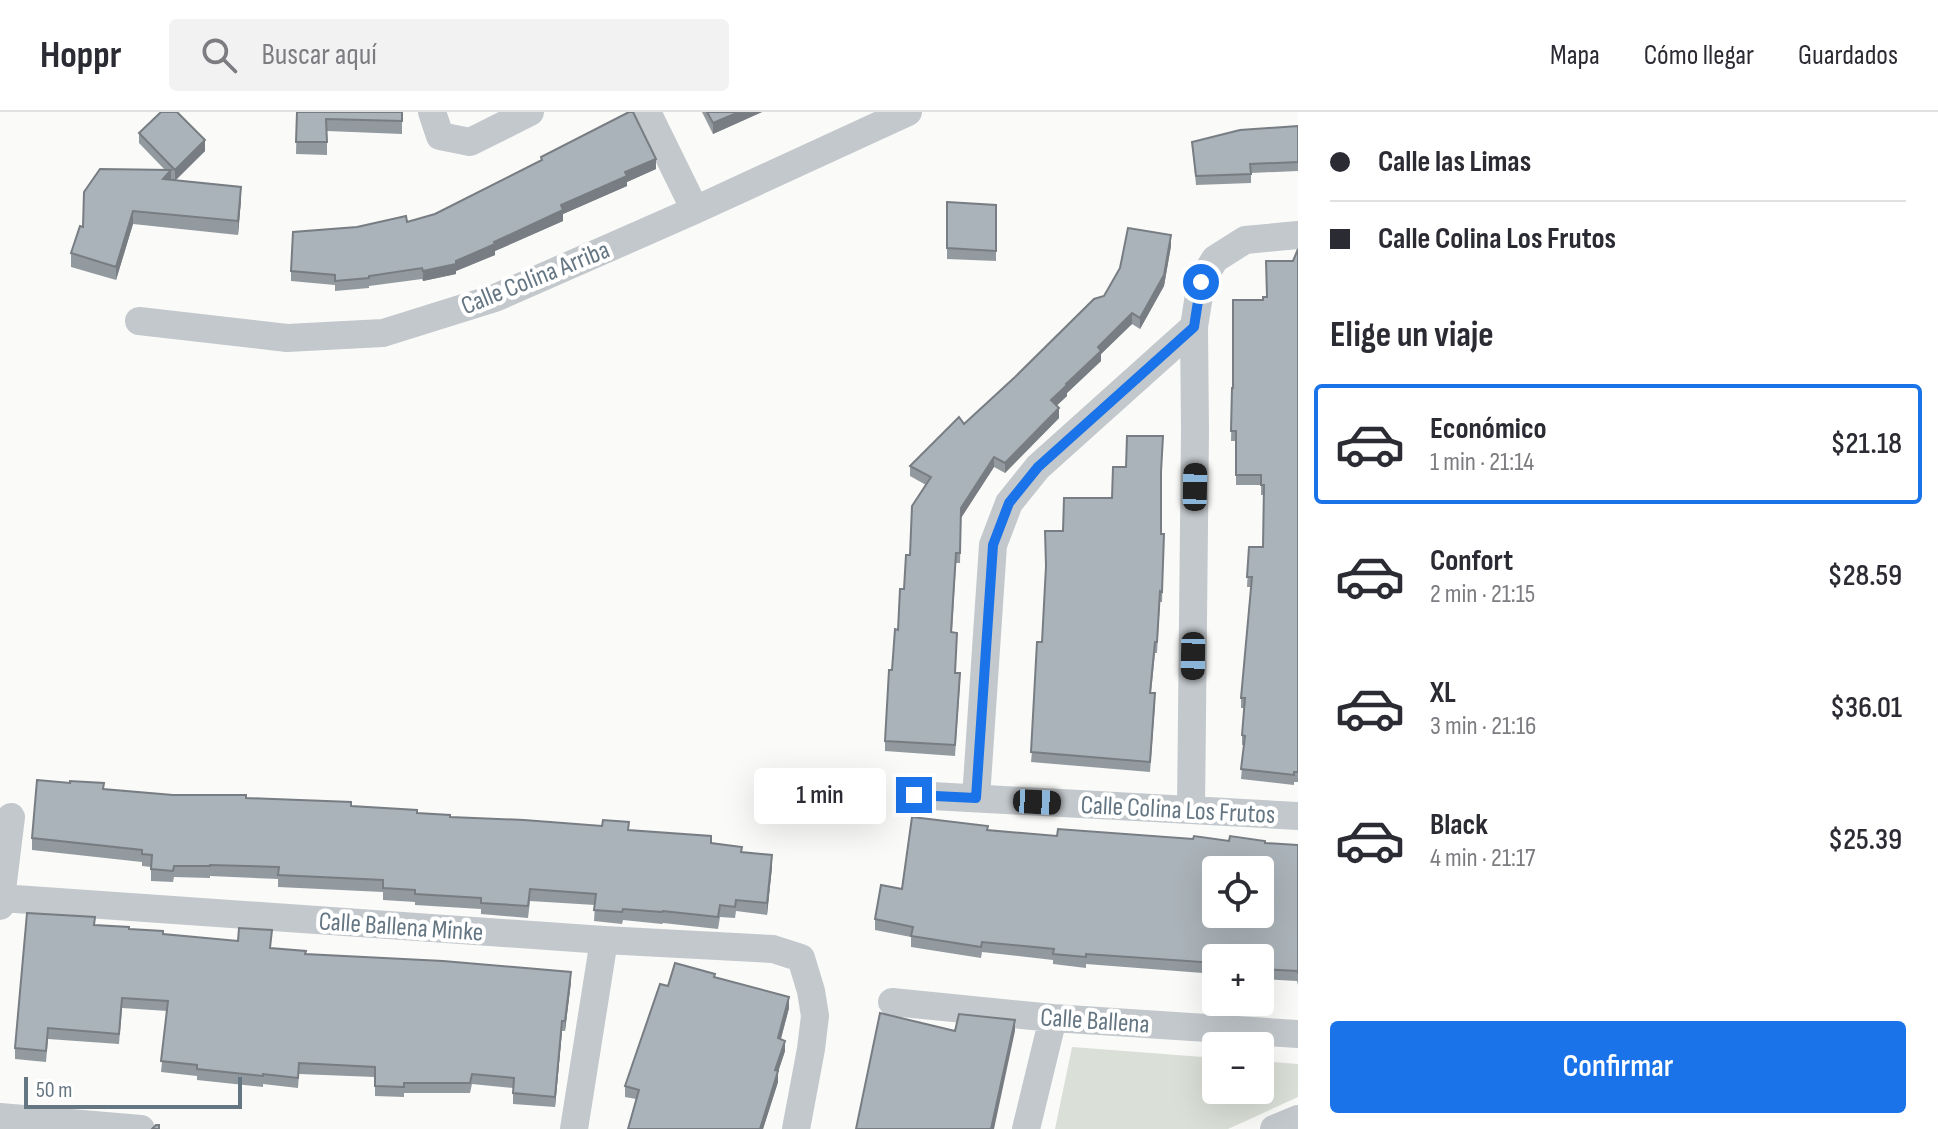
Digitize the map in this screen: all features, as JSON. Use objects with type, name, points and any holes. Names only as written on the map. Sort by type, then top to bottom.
[{"type":"street","points":[[436,124],[470,142],[530,112]]},
{"type":"street","points":[[647,112],[695,210]]},
{"type":"street","name":"Calle Colina Arriba","points":[[139,321],[287,338],[383,333],[495,298],[695,210],[891,115]]},
{"type":"street","points":[[1191,810],[1194,327],[1201,282],[1215,259],[1245,240],[1298,235]]},
{"type":"street","points":[[976,798],[993,545],[1009,503],[1038,467],[1194,327]]},
{"type":"street","name":"Calle Colina Los Frutos","points":[[914,795],[1298,816]]},
{"type":"street","points":[[0,906],[11,817]]},
{"type":"street","name":"Calle Ballena Minke","points":[[1,898],[773,949],[801,958],[815,1016],[796,1129]]},
{"type":"street","points":[[574,1129],[604,940]]},
{"type":"street","name":"Calle Ballena","points":[[892,1002],[1053,1018],[1298,1034]]},
{"type":"street","points":[[1026,1129],[1053,1018]]},
{"type":"street","points":[[0,1117],[141,1129]]},
{"type":"street","points":[[1274,1129],[1298,1119]]},
{"type":"shaded area","points":[[1072,1047],[1202,1057],[1202,1104],[1274,1104],[1274,1062],[1298,1064],[1298,1097],[1228,1129],[1055,1129]]},
{"type":"building","points":[[161,112],[177,112],[205,140],[175,170],[139,133]]},
{"type":"building","points":[[297,112],[402,112],[402,121],[326,119],[327,142],[296,142]]},
{"type":"building","points":[[633,112],[656,159],[625,172],[627,176],[561,205],[563,210],[456,261],[456,264],[335,281],[335,275],[291,271],[293,232],[357,227],[406,216],[407,222],[435,214]]},
{"type":"building","points":[[707,112],[739,112],[713,123]]},
{"type":"building","points":[[1298,126],[1298,162],[1250,164],[1251,174],[1196,176],[1192,142],[1240,130]]},
{"type":"building","points":[[100,169],[171,170],[163,179],[241,187],[238,221],[133,211],[116,267],[71,253],[80,226],[83,227],[84,192]]},
{"type":"building","points":[[947,202],[996,205],[996,251],[947,248]]},
{"type":"building","points":[[1128,228],[1171,235],[1164,275],[1140,318],[1132,313],[1098,347],[1101,351],[1051,400],[1059,408],[1005,463],[994,457],[961,508],[960,553],[956,553],[951,632],[957,633],[955,673],[960,673],[955,745],[885,741],[889,670],[892,670],[895,629],[898,630],[906,555],[910,555],[912,506],[931,477],[910,466],[959,417],[964,424],[1094,299],[1104,296],[1120,268]]},
{"type":"building","points":[[1298,249],[1298,772],[1294,775],[1241,769],[1245,698],[1241,698],[1252,577],[1247,577],[1249,547],[1263,547],[1264,485],[1261,485],[1261,475],[1236,475],[1236,431],[1231,431],[1233,300],[1263,300],[1267,297],[1266,261],[1293,261]]},
{"type":"building","points":[[1127,436],[1163,436],[1162,592],[1150,693],[1155,693],[1150,762],[1031,752],[1037,642],[1042,642],[1045,531],[1063,531],[1064,498],[1112,498],[1113,467],[1126,467]]},
{"type":"building","points":[[37,780],[104,783],[103,789],[173,795],[246,795],[246,798],[351,802],[351,806],[417,810],[417,813],[450,817],[602,826],[603,820],[629,822],[628,830],[711,836],[711,843],[742,847],[741,852],[772,855],[767,903],[736,900],[735,907],[720,905],[718,917],[663,911],[623,909],[622,912],[594,910],[596,894],[530,889],[528,906],[481,903],[481,898],[415,894],[415,890],[383,888],[383,880],[278,875],[279,867],[210,865],[174,866],[173,871],[151,869],[152,855],[142,854],[142,850],[32,838]]},
{"type":"building","points":[[912,817],[988,826],[987,830],[1057,836],[1058,829],[1193,839],[1194,836],[1229,841],[1230,836],[1298,845],[1298,971],[1274,970],[1274,944],[1202,944],[1202,962],[1086,954],[1086,957],[1053,954],[1054,949],[982,942],[981,947],[911,936],[913,927],[875,919],[881,885],[902,889]]},
{"type":"building","points":[[27,913],[95,917],[94,925],[238,941],[239,928],[272,930],[270,948],[306,951],[305,954],[571,972],[565,1021],[562,1021],[555,1097],[513,1093],[514,1078],[472,1074],[470,1083],[375,1086],[375,1067],[299,1063],[298,1078],[197,1069],[197,1065],[161,1061],[168,1001],[122,998],[119,1034],[48,1028],[46,1051],[15,1048]]},
{"type":"building","points":[[675,963],[789,997],[778,1038],[785,1041],[760,1129],[628,1129],[639,1090],[625,1086],[660,984],[668,986]]},
{"type":"building","points":[[880,1013],[955,1031],[959,1014],[1015,1020],[991,1129],[856,1129]]},
{"type":"route","points":[[914,795],[976,798],[993,545],[1009,503],[1038,467],[1194,327],[1201,282]]}]
